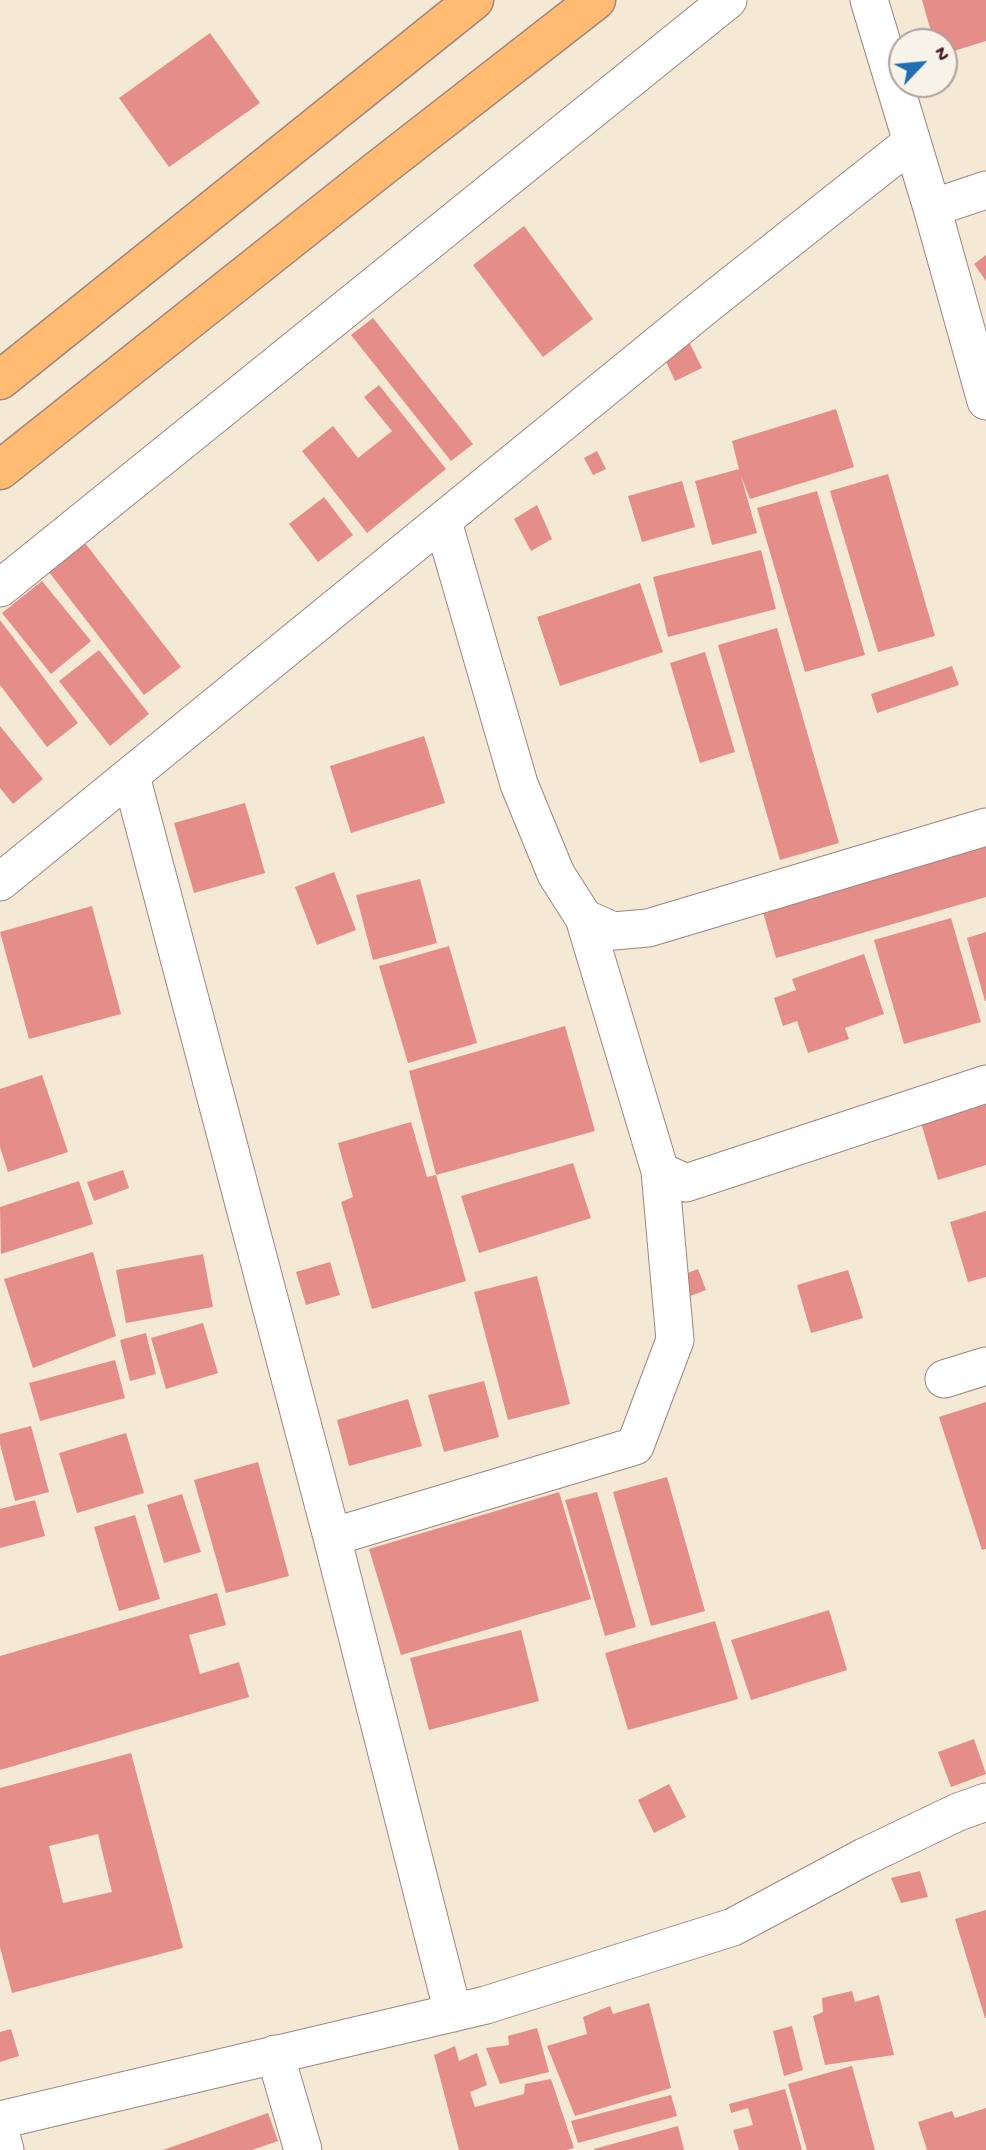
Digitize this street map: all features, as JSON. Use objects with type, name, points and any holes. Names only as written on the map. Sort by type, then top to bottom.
[{"type":"main road","points":[[0,380],[474,0]]},
{"type":"main road","points":[[0,470],[596,0]]},
{"type":"street","points":[[0,587],[728,0]]},
{"type":"street","points":[[869,0],[932,208],[986,401]]},
{"type":"street","points":[[0,882],[699,312],[912,142]]},
{"type":"street","points":[[932,208],[986,190]]},
{"type":"street","points":[[332,1537],[635,1446],[675,1340],[660,1171],[584,918],[555,874],[519,784],[443,522]]},
{"type":"street","points":[[131,776],[332,1537],[453,2013]]},
{"type":"street","points":[[584,918],[613,932],[648,928],[986,827]]},
{"type":"street","points":[[660,1171],[686,1183],[986,1084]]},
{"type":"street","points":[[944,1379],[986,1366]]},
{"type":"street","points":[[0,2120],[486,2005],[733,1927],[864,1857],[958,1812],[986,1802]]},
{"type":"street","points":[[275,2054],[303,2150]]},
{"type":"street","points":[[0,2132],[5,2150]]},
{"type":"building","points":[[922,0],[986,0],[986,41],[958,50],[958,28],[930,28]]},
{"type":"building","points":[[210,33],[260,103],[169,167],[119,98]]},
{"type":"building","points":[[524,226],[593,319],[543,357],[473,265]]},
{"type":"building","points":[[986,255],[986,281],[974,264]]},
{"type":"building","points":[[373,318],[473,444],[451,461],[351,335]]},
{"type":"building","points":[[689,342],[702,368],[675,381],[663,355]]},
{"type":"building","points":[[379,385],[446,469],[367,533],[302,451],[333,426],[358,458],[392,431],[364,397]]},
{"type":"building","points":[[836,409],[854,467],[750,499],[741,476],[757,533],[712,545],[695,481],[739,469],[732,441]]},
{"type":"building","points":[[597,451],[606,469],[593,475],[584,458]]},
{"type":"building","points":[[888,474],[935,636],[878,652],[830,491]]},
{"type":"building","points":[[682,481],[695,527],[642,542],[628,496]]},
{"type":"building","points":[[817,491],[865,655],[805,672],[757,508]]},
{"type":"building","points":[[324,497],[353,535],[318,562],[289,524]]},
{"type":"building","points":[[537,505],[552,539],[531,551],[514,519]]},
{"type":"building","points":[[78,534],[181,667],[144,695],[42,563]]},
{"type":"building","points":[[761,550],[776,609],[668,637],[653,577]]},
{"type":"building","points":[[42,581],[91,641],[51,674],[2,613]]},
{"type":"building","points":[[640,583],[663,652],[560,686],[537,617]]},
{"type":"building","points":[[0,620],[78,723],[47,747],[0,685]]},
{"type":"building","points":[[777,628],[839,843],[780,860],[718,645]]},
{"type":"building","points":[[99,650],[149,714],[110,746],[59,681]]},
{"type":"building","points":[[705,652],[735,752],[700,763],[670,663]]},
{"type":"building","points":[[952,666],[959,685],[877,713],[871,694]]},
{"type":"building","points":[[0,726],[43,779],[13,804],[0,788]]},
{"type":"building","points":[[424,736],[445,803],[351,833],[330,766]]},
{"type":"building","points":[[245,803],[265,873],[194,893],[174,823]]},
{"type":"building","points":[[986,832],[986,897],[776,958],[759,898]]},
{"type":"building","points":[[334,872],[356,930],[317,945],[295,887]]},
{"type":"building","points":[[420,879],[437,943],[373,960],[356,895]]},
{"type":"building","points":[[92,906],[121,1014],[29,1039],[0,932]]},
{"type":"building","points":[[951,918],[981,1022],[904,1044],[874,940]]},
{"type":"building","points":[[986,932],[986,1001],[985,1001],[967,938]]},
{"type":"building","points":[[449,946],[477,1043],[408,1063],[379,966]]},
{"type":"building","points":[[864,954],[884,1014],[845,1028],[849,1039],[808,1053],[797,1021],[783,1026],[774,998],[796,990],[792,979]]},
{"type":"building","points":[[565,1026],[595,1131],[436,1175],[409,1071]]},
{"type":"building","points":[[42,1075],[68,1152],[8,1172],[0,1147],[0,1089]]},
{"type":"building","points":[[986,1096],[986,1165],[938,1180],[919,1116]]},
{"type":"building","points":[[411,1122],[427,1177],[436,1175],[466,1281],[372,1309],[341,1202],[353,1197],[338,1143]]},
{"type":"building","points":[[573,1163],[591,1218],[479,1253],[461,1196]]},
{"type":"building","points":[[123,1170],[129,1188],[94,1201],[87,1182]]},
{"type":"building","points":[[79,1181],[93,1224],[1,1254],[0,1207]]},
{"type":"building","points":[[986,1211],[986,1277],[968,1282],[950,1222]]},
{"type":"building","points":[[93,1252],[116,1336],[33,1368],[4,1279]]},
{"type":"building","points":[[203,1254],[213,1307],[126,1323],[116,1270]]},
{"type":"building","points":[[330,1262],[340,1295],[306,1305],[296,1272]]},
{"type":"building","points":[[698,1269],[706,1290],[672,1303],[664,1282]]},
{"type":"building","points":[[848,1270],[863,1318],[811,1333],[797,1285]]},
{"type":"building","points":[[537,1276],[570,1404],[508,1420],[474,1292]]},
{"type":"building","points":[[203,1323],[218,1373],[166,1389],[151,1338]]},
{"type":"building","points":[[146,1333],[156,1374],[130,1381],[120,1340]]},
{"type":"building","points":[[115,1360],[125,1398],[40,1421],[29,1383]]},
{"type":"building","points":[[484,1381],[499,1437],[444,1452],[428,1395]]},
{"type":"building","points":[[408,1399],[422,1446],[349,1466],[337,1420]]},
{"type":"building","points":[[986,1402],[986,1549],[982,1550],[939,1417]]},
{"type":"building","points":[[31,1426],[49,1492],[15,1501],[0,1444],[0,1434]]},
{"type":"building","points":[[126,1433],[144,1493],[77,1513],[59,1453]]},
{"type":"building","points":[[258,1462],[289,1576],[226,1593],[194,1480]]},
{"type":"building","points":[[667,1477],[705,1611],[651,1626],[613,1492]]},
{"type":"building","points":[[559,1492],[591,1599],[401,1655],[369,1549]]},
{"type":"building","points":[[597,1492],[636,1627],[605,1636],[565,1500]]},
{"type":"building","points":[[182,1494],[201,1552],[164,1563],[147,1505]]},
{"type":"building","points":[[35,1500],[45,1536],[0,1548],[0,1509]]},
{"type":"building","points":[[135,1515],[160,1599],[119,1611],[94,1527]]},
{"type":"building","points":[[217,1593],[226,1625],[189,1635],[200,1674],[239,1662],[249,1697],[0,1770],[0,1656]]},
{"type":"building","points":[[829,1610],[847,1670],[751,1700],[731,1640]]},
{"type":"building","points":[[715,1621],[738,1699],[628,1730],[605,1653]]},
{"type":"building","points":[[521,1630],[539,1701],[429,1730],[410,1658]]},
{"type":"building","points":[[974,1739],[986,1774],[951,1787],[938,1752]]},
{"type":"building","points":[[131,1753],[183,1948],[12,1993],[0,1947],[0,1788]],"holes":[[[98,1834],[112,1892],[63,1903],[49,1846]]]},
{"type":"building","points":[[669,1784],[686,1817],[654,1833],[638,1800]]},
{"type":"building","points":[[920,1871],[928,1897],[901,1903],[891,1878]]},
{"type":"building","points":[[986,1910],[986,2018],[985,2018],[955,1919]]},
{"type":"building","points":[[852,1991],[855,2002],[879,1995],[894,2055],[825,2065],[813,2016],[823,2012],[822,1998]]},
{"type":"building","points":[[649,2003],[671,2088],[575,2116],[547,2046],[587,2034],[583,2017],[610,2006],[613,2014]]},
{"type":"building","points":[[792,2026],[803,2070],[784,2076],[773,2031]]},
{"type":"building","points":[[537,2028],[549,2072],[500,2084],[486,2048],[509,2045],[508,2036]]},
{"type":"building","points":[[11,2029],[19,2056],[0,2062],[0,2032]]},
{"type":"building","points":[[455,2046],[459,2061],[477,2053],[487,2085],[470,2092],[475,2107],[524,2094],[525,2084],[551,2079],[574,2148],[459,2150],[434,2055]]},
{"type":"building","points":[[852,2066],[875,2150],[807,2150],[788,2084]]},
{"type":"building","points":[[785,2089],[802,2150],[739,2150],[733,2130],[753,2125],[748,2108],[731,2113],[729,2104]]},
{"type":"building","points":[[671,2095],[677,2116],[578,2143],[571,2121]]},
{"type":"building","points":[[986,2108],[986,2150],[927,2150],[918,2122],[952,2111],[955,2118]]},
{"type":"building","points":[[268,2113],[278,2141],[252,2150],[163,2150]]},
{"type":"building","points":[[678,2126],[684,2150],[594,2150],[594,2149]]}]
